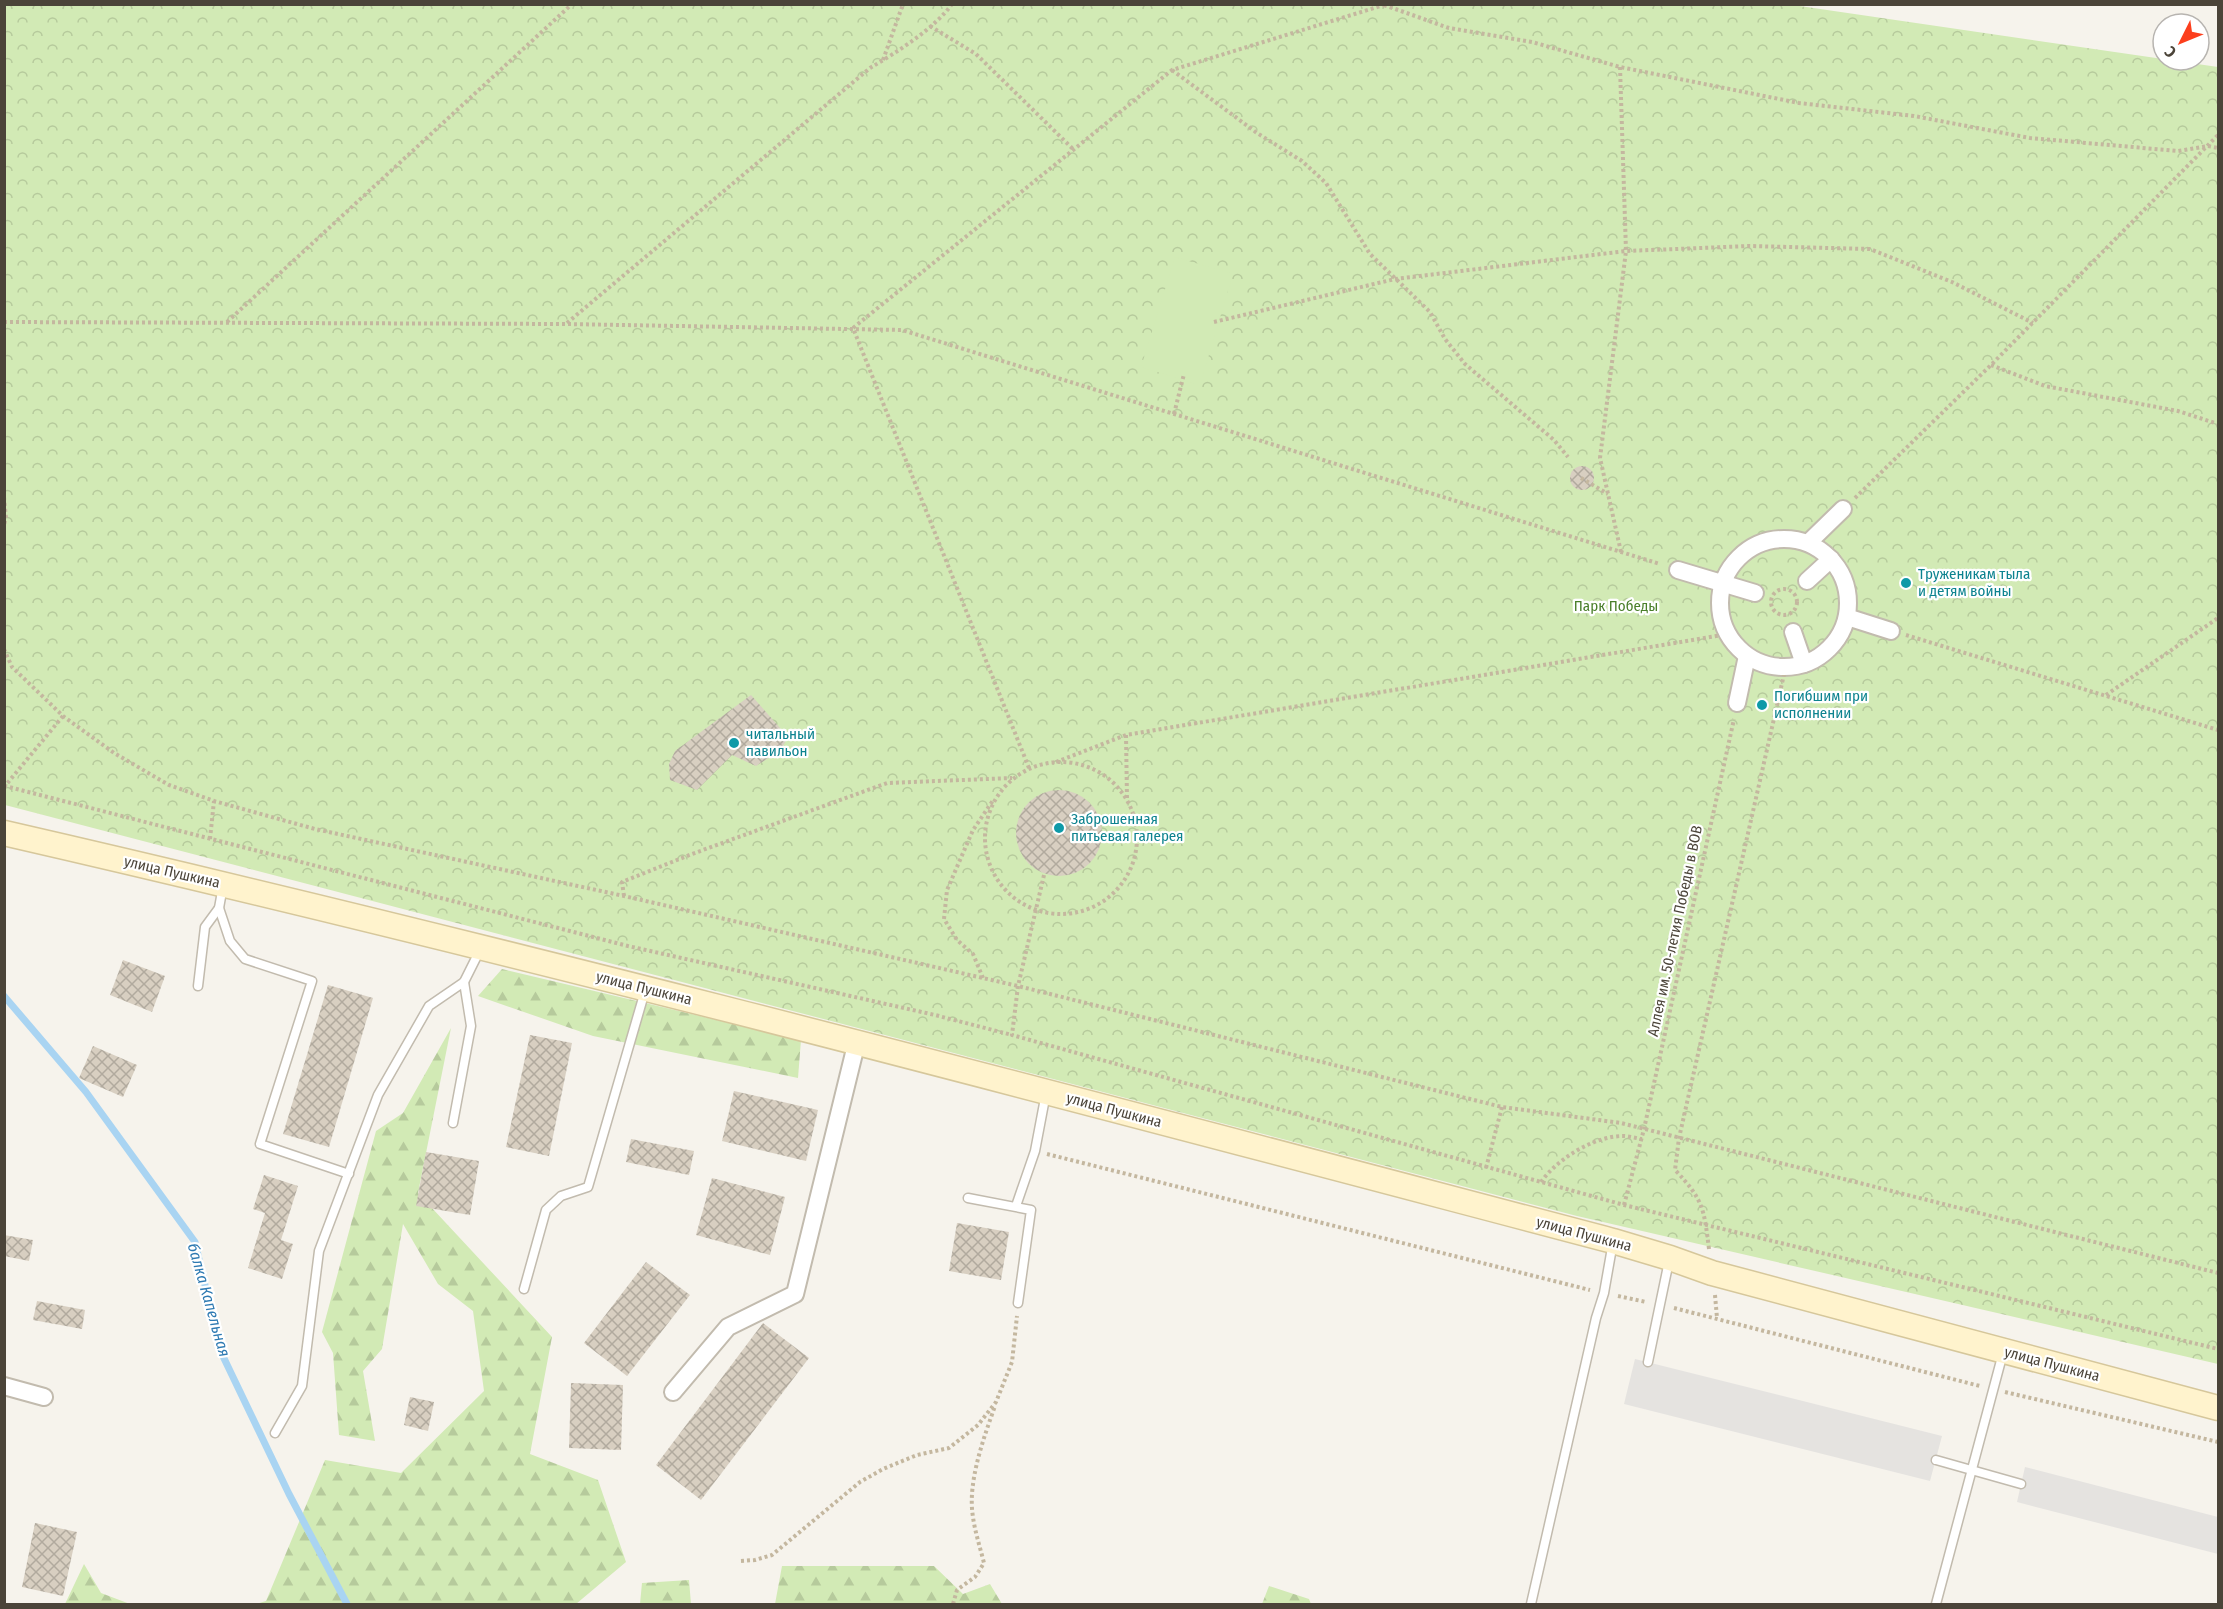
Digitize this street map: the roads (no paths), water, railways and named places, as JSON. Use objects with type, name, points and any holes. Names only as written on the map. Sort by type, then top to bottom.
[{"type":"street","points":[[1808,543],[1843,509]]},
{"type":"street","points":[[1774,538],[1791,538],[1808,543],[1832,559],[1841,572],[1849,602],[1847,617],[1841,633],[1832,646],[1819,657],[1804,664],[1786,667],[1759,662],[1736,646],[1722,622],[1719,608],[1723,582],[1730,566],[1742,553],[1757,543],[1774,538]]},
{"type":"street","points":[[1807,581],[1832,559]]},
{"type":"street","points":[[1678,570],[1755,593]]},
{"type":"street","points":[[1847,617],[1892,631]]},
{"type":"street","points":[[1793,632],[1804,664]]},
{"type":"street","points":[[1737,704],[1748,656]]},
{"type":"street","name":"улица Пушкина","points":[[4,833],[223,884],[857,1041],[1613,1241],[1712,1273],[2218,1408]]},
{"type":"street","points":[[673,1392],[728,1327],[795,1294],[857,1041]]},
{"type":"street","points":[[4,1386],[44,1397]]},
{"type":"lane","points":[[198,986],[205,927],[219,908],[223,884]]},
{"type":"lane","points":[[219,908],[230,941],[245,959],[312,981],[260,1144],[349,1174]]},
{"type":"lane","points":[[275,1433],[302,1386],[319,1251],[378,1095],[429,1006],[464,982],[481,948]]},
{"type":"lane","points":[[453,1123],[471,1026],[464,982]]},
{"type":"lane","points":[[524,1289],[546,1210],[561,1196],[588,1187],[646,988]]},
{"type":"lane","points":[[1016,1206],[1035,1151],[1047,1092]]},
{"type":"lane","points":[[968,1198],[1031,1210],[1018,1303]]},
{"type":"lane","points":[[1531,1605],[1596,1318],[1604,1293],[1613,1241]]},
{"type":"lane","points":[[1648,1362],[1670,1258]]},
{"type":"lane","points":[[1936,1605],[1973,1472],[2003,1351]]},
{"type":"lane","points":[[1936,1460],[2021,1484]]},
{"type":"waterway","name":"балка Капельная","points":[[4,996],[86,1092],[195,1242],[220,1350],[289,1494],[347,1604]]},
{"type":"place","name":"Труженикам тыла и детям войны","points":[[1906,583]]},
{"type":"place","name":"Погибшим при исполнении","points":[[1762,705]]},
{"type":"place","name":"читальный павильон","points":[[734,743]]},
{"type":"place","name":"Заброшенная питьевая галерея","points":[[1059,828]]},
{"type":"park label","name":"Парк Победы","points":[[1616,606]]}]
